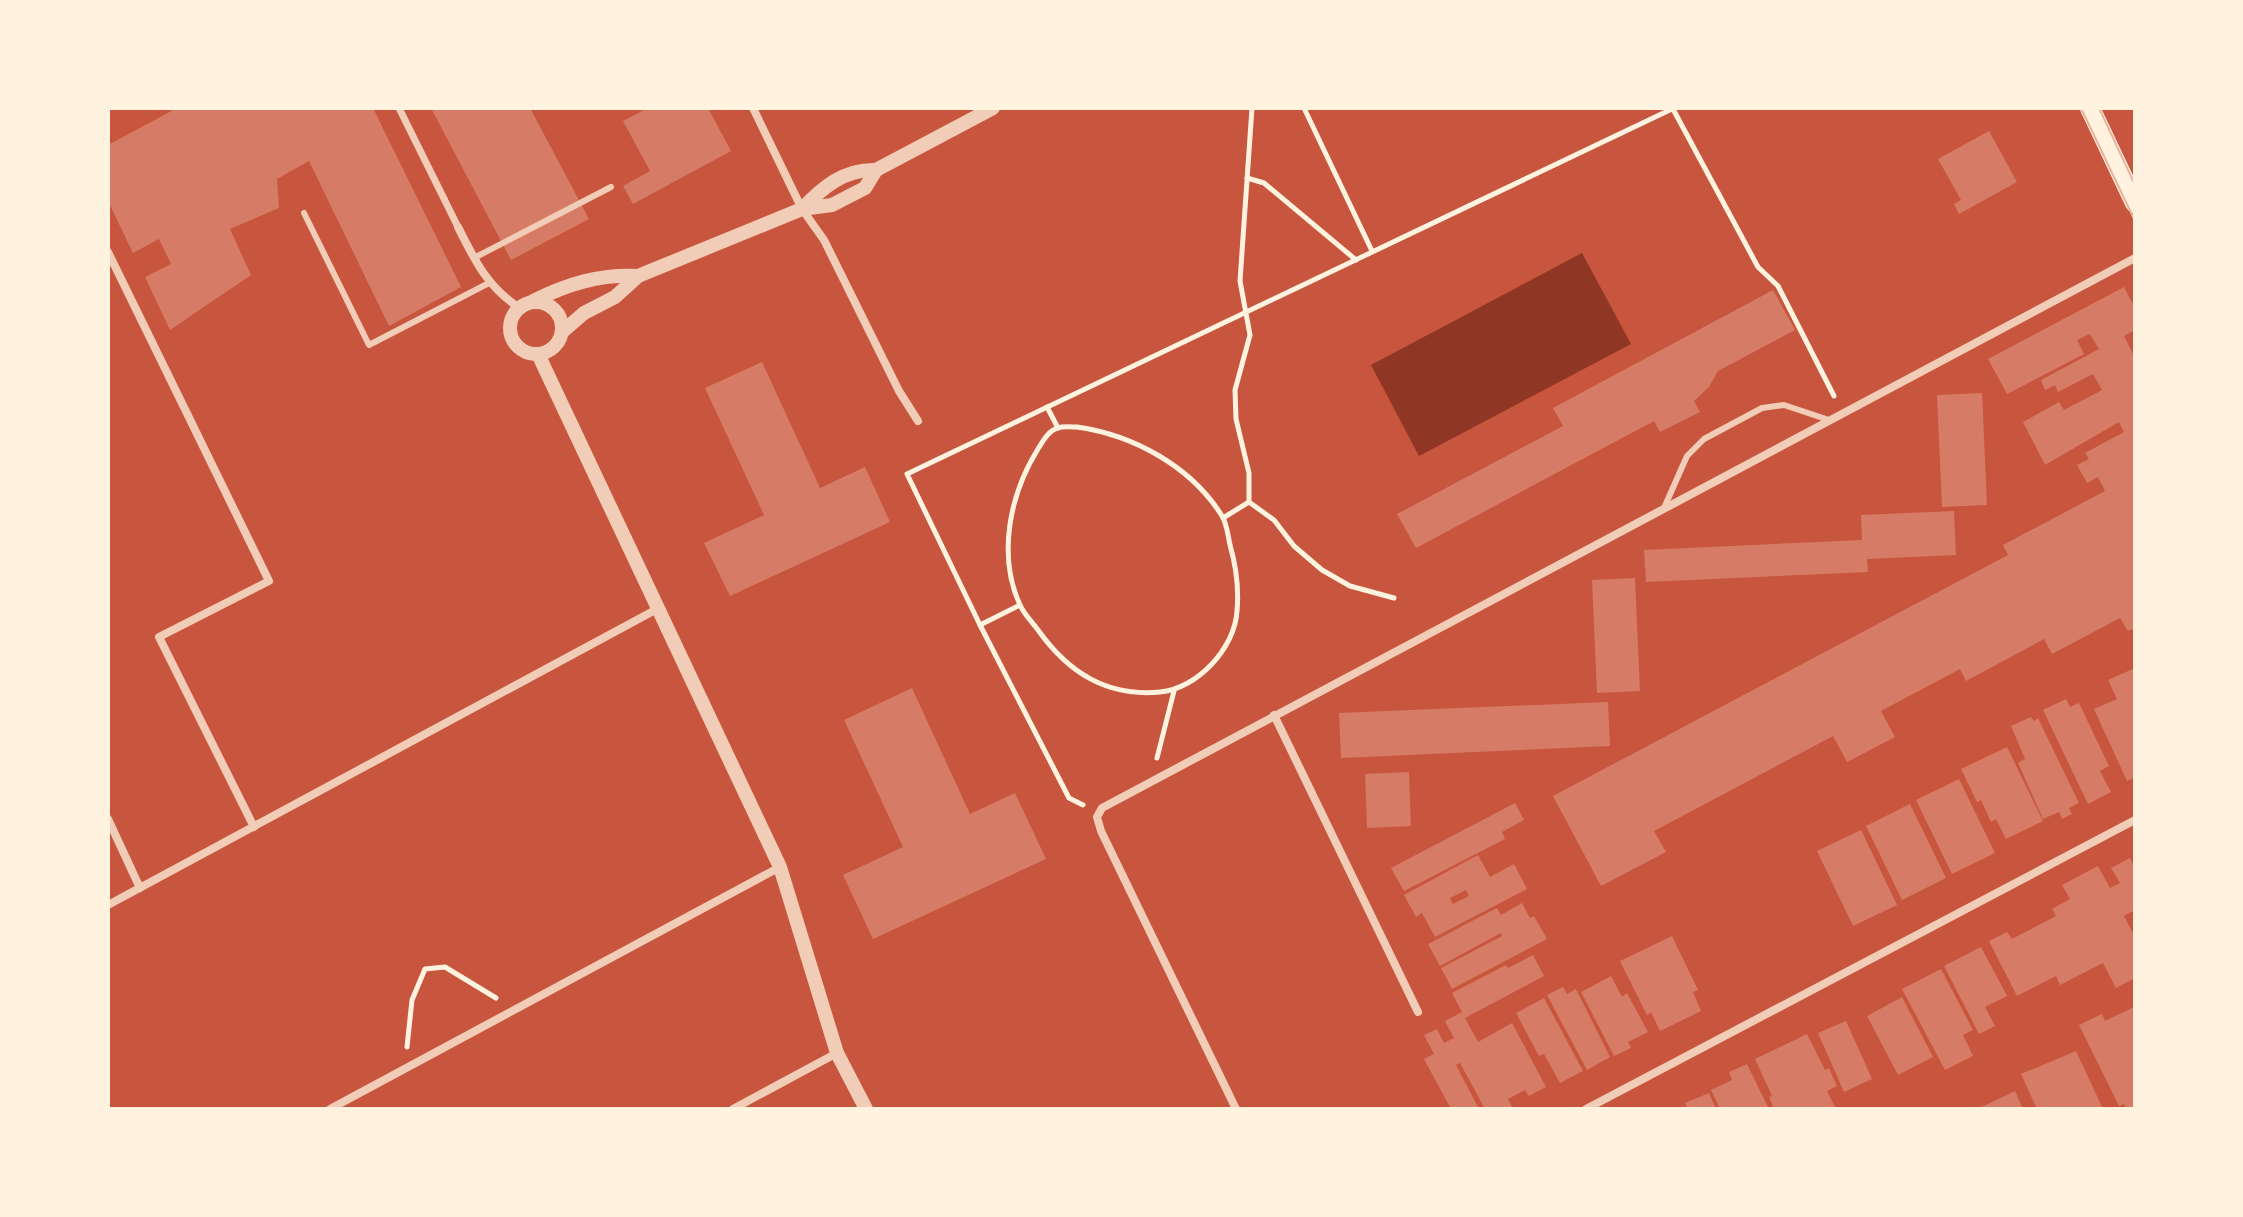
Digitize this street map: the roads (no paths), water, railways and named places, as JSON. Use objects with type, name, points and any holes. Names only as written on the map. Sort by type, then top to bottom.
[{"type":"main road","points":[[2090,108],[2135,203]]},
{"type":"street","points":[[399,108],[489,283],[526,304],[555,309],[562,332]]},
{"type":"street","points":[[753,108],[802,209],[824,240],[899,391],[918,421]]},
{"type":"street","points":[[638,276],[607,275],[564,286],[526,304],[510,321],[511,338],[522,351],[538,354],[554,347],[562,332],[575,319],[615,297],[638,276],[802,209],[832,205],[865,188],[876,170],[993,108]]},
{"type":"street","points":[[108,252],[269,581],[159,637],[254,827]]},
{"type":"street","points":[[1236,1109],[1101,831],[1099,812],[1165,773],[2135,258]]},
{"type":"street","points":[[538,354],[780,867],[837,1053],[866,1109]]},
{"type":"street","points":[[108,905],[659,608]]},
{"type":"street","points":[[1274,715],[1418,1012]]},
{"type":"street","points":[[108,819],[140,888]]},
{"type":"street","points":[[1586,1109],[2135,820]]},
{"type":"street","points":[[330,1109],[780,867]]},
{"type":"street","points":[[733,1109],[837,1053]]},
{"type":"lane","points":[[474,258],[611,187]]},
{"type":"lane","points":[[304,213],[369,345],[489,283]]},
{"type":"lane","points":[[1664,508],[1687,456],[1704,439],[1762,408],[1784,405],[1829,420]]},
{"type":"tram line","points":[[2081,108],[2135,221]]},
{"type":"tram line","points":[[2099,108],[2135,185]]}]
